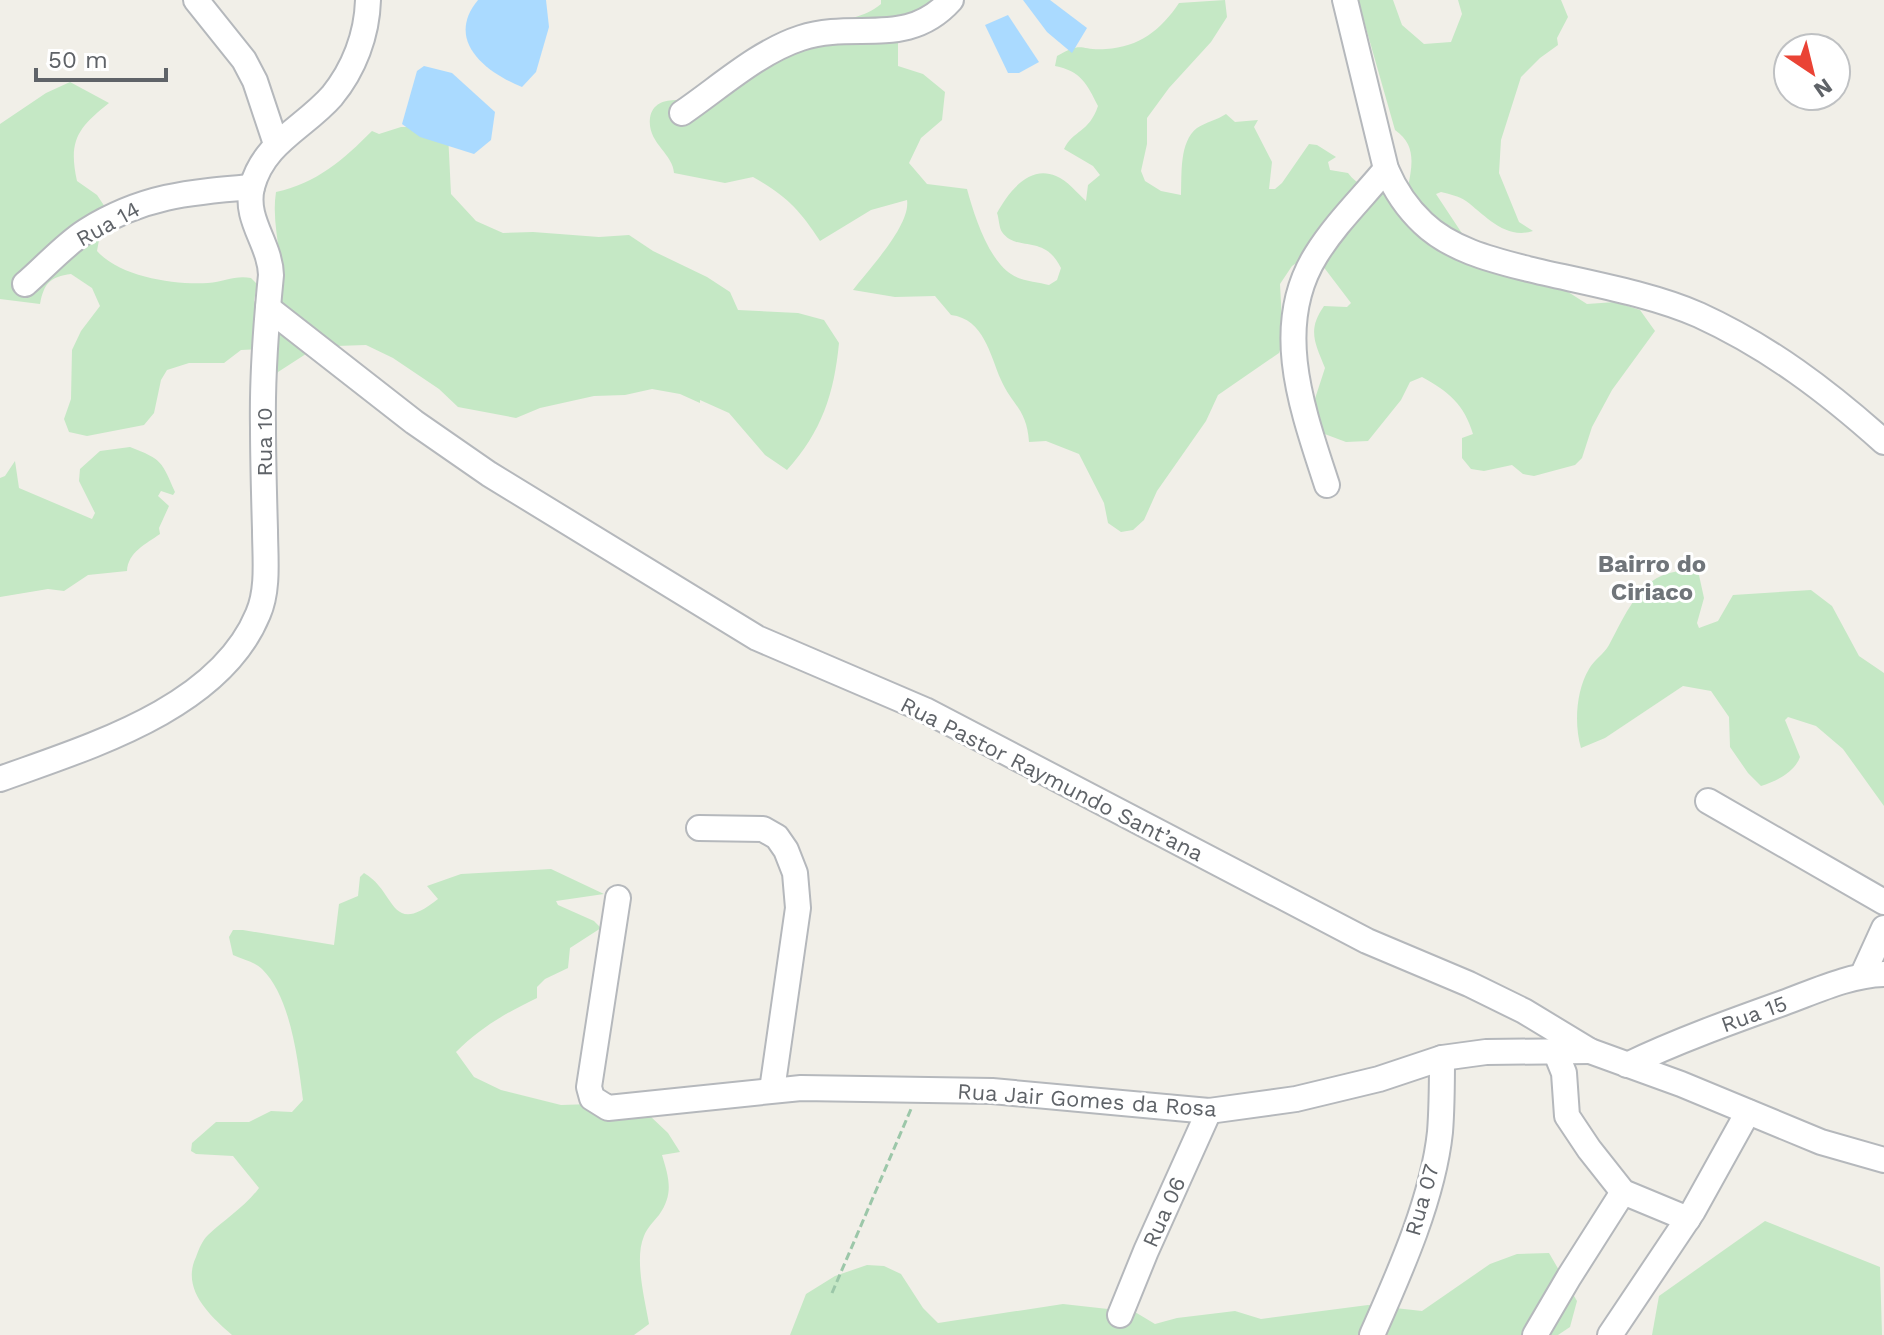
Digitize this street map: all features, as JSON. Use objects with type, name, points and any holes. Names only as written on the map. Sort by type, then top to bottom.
[{"type":"street","points":[[196,0],[244,60],[255,81],[276,144]]},
{"type":"street","points":[[252,187],[262,161],[276,144],[330,98],[350,71],[361,44],[368,0]]},
{"type":"street","points":[[682,113],[776,48],[803,37],[828,32],[902,30],[921,24],[951,0]]},
{"type":"street","points":[[1345,0],[1386,169],[1397,194],[1425,225],[1460,247],[1493,260],[1696,314],[1754,342],[1807,377],[1884,442]]},
{"type":"street","points":[[1327,485],[1295,376],[1292,341],[1298,308],[1304,278],[1317,253],[1386,169]]},
{"type":"street","name":"Rua 14","points":[[25,284],[84,232],[133,206],[189,191],[252,187]]},
{"type":"street","name":"Rua 10","points":[[0,779],[122,734],[179,702],[219,669],[245,639],[260,611],[266,572],[263,423],[270,263],[250,208],[252,187]]},
{"type":"street","name":"Rua Pastor Raymundo Sant’ana","points":[[268,308],[414,422],[489,474],[757,638],[925,710],[1367,941],[1524,1011],[1590,1051],[1821,1142],[1884,1160]]},
{"type":"street","points":[[1708,801],[1884,902]]},
{"type":"street","points":[[699,828],[763,829],[777,837],[795,873],[798,908],[772,1090]]},
{"type":"street","name":"Rua Jair Gomes da Rosa","points":[[618,898],[589,1087],[592,1098],[608,1108],[801,1088],[992,1091],[1209,1111],[1296,1099],[1379,1079],[1442,1058],[1486,1052],[1590,1051]]},
{"type":"street","points":[[1873,974],[1884,928]]},
{"type":"street","name":"Rua 15","points":[[1627,1065],[1695,1035],[1873,974]]},
{"type":"street","points":[[1556,1053],[1564,1073],[1567,1116],[1623,1192],[1688,1219]]},
{"type":"street","name":"Rua 07","points":[[1372,1335],[1417,1225],[1432,1170],[1440,1134],[1442,1058]]},
{"type":"street","name":"Rua 06","points":[[1120,1315],[1209,1111]]},
{"type":"street","points":[[1610,1335],[1688,1219],[1748,1112]]},
{"type":"street","points":[[1535,1335],[1623,1192]]},
{"type":"path","points":[[832,1293],[919,1090]]},
{"type":"green space","points":[[881,0],[940,0],[898,37],[898,66],[923,74],[945,92],[942,120],[921,138],[909,163],[927,184],[967,189],[983,236],[995,258],[1019,278],[1049,285],[1057,280],[1061,268],[1054,257],[1039,247],[1008,238],[1001,230],[997,213],[1013,189],[1028,177],[1046,173],[1060,178],[1086,201],[1088,185],[1100,175],[1093,166],[1064,149],[1090,121],[1098,106],[1077,75],[1055,66],[1057,56],[1077,47],[1106,49],[1129,45],[1157,29],[1179,3],[1225,0],[1227,17],[1211,42],[1169,88],[1147,118],[1147,144],[1141,171],[1145,181],[1161,191],[1181,195],[1187,141],[1197,128],[1226,114],[1235,122],[1258,120],[1254,127],[1272,162],[1269,189],[1275,189],[1282,183],[1309,144],[1317,145],[1336,157],[1328,162],[1330,170],[1348,173],[1360,184],[1375,188],[1408,187],[1410,149],[1395,130],[1358,0],[1393,0],[1402,25],[1424,44],[1451,42],[1462,14],[1458,0],[1561,0],[1568,17],[1557,38],[1558,45],[1521,77],[1501,140],[1499,173],[1519,222],[1533,231],[1523,233],[1505,229],[1463,199],[1441,192],[1436,194],[1469,244],[1543,271],[1587,304],[1615,302],[1640,310],[1655,331],[1612,390],[1592,427],[1582,458],[1575,465],[1534,476],[1523,474],[1512,465],[1484,471],[1471,469],[1462,458],[1462,438],[1473,434],[1465,415],[1448,394],[1422,377],[1410,382],[1401,400],[1368,441],[1346,442],[1314,430],[1310,414],[1325,368],[1314,337],[1316,322],[1324,306],[1347,307],[1351,303],[1316,257],[1310,254],[1292,266],[1280,284],[1283,340],[1279,353],[1218,395],[1206,421],[1157,491],[1144,520],[1133,530],[1121,532],[1108,523],[1104,503],[1079,454],[1046,441],[1029,442],[1022,414],[1005,388],[984,340],[971,323],[951,315],[935,296],[895,297],[853,290],[896,234],[907,200],[871,210],[820,241],[791,204],[753,177],[725,183],[674,173],[673,166],[652,134],[650,118],[660,103],[678,100],[707,102],[728,97],[764,59],[824,27],[868,12],[881,4]]},
{"type":"green space","points":[[70,82],[109,103],[83,128],[74,155],[77,181],[97,195],[105,207],[97,251],[119,267],[148,278],[180,282],[208,283],[251,278],[257,284],[254,301],[267,311],[279,305],[281,291],[275,220],[276,192],[317,176],[351,152],[372,131],[379,134],[401,127],[444,127],[448,133],[451,194],[476,221],[503,233],[599,237],[629,235],[730,292],[738,310],[798,313],[824,320],[839,343],[830,395],[818,426],[787,470],[765,455],[729,413],[680,394],[652,389],[625,395],[594,396],[540,408],[516,418],[458,407],[439,389],[393,358],[366,345],[336,346],[309,352],[278,372],[273,381],[259,349],[241,350],[224,363],[189,363],[167,370],[161,380],[154,413],[144,425],[87,436],[69,432],[64,419],[71,399],[72,350],[81,331],[100,306],[92,288],[71,274],[49,282],[40,304],[0,299],[0,124],[46,93]]},
{"type":"green space","points":[[130,447],[160,463],[175,492],[173,495],[161,491],[158,496],[169,506],[159,528],[160,534],[134,554],[127,571],[88,575],[64,591],[48,589],[0,597],[0,478],[5,476],[15,461],[19,488],[92,519],[95,513],[79,481],[80,469],[100,451]]},
{"type":"green space","points":[[1697,566],[1704,598],[1697,623],[1699,628],[1718,621],[1733,595],[1811,590],[1832,606],[1859,656],[1884,673],[1884,806],[1843,749],[1816,726],[1788,717],[1785,720],[1800,757],[1789,772],[1761,786],[1730,747],[1729,717],[1711,691],[1683,686],[1605,738],[1581,748],[1577,729],[1578,708],[1581,687],[1589,669],[1607,648],[1630,606],[1644,588],[1661,576]]},
{"type":"green space","points":[[551,869],[604,894],[556,901],[558,905],[594,921],[601,928],[570,948],[568,968],[545,979],[537,987],[537,998],[494,1021],[456,1052],[474,1077],[501,1090],[561,1105],[592,1104],[649,1115],[668,1133],[680,1152],[662,1155],[668,1179],[667,1200],[645,1233],[641,1245],[641,1280],[649,1324],[634,1335],[232,1335],[200,1300],[192,1280],[192,1269],[206,1237],[259,1188],[233,1156],[196,1154],[191,1151],[192,1143],[216,1122],[249,1122],[271,1111],[292,1112],[303,1100],[292,1030],[280,996],[262,969],[233,955],[229,937],[233,930],[334,945],[339,904],[358,896],[360,877],[364,873],[375,881],[395,908],[410,914],[438,899],[427,886],[461,874]]},
{"type":"green space","points":[[1765,1221],[1880,1267],[1882,1335],[1652,1335],[1659,1296]]},
{"type":"green space","points":[[1549,1253],[1577,1301],[1570,1327],[1558,1335],[790,1335],[806,1294],[835,1276],[867,1265],[884,1266],[901,1274],[923,1308],[938,1323],[1063,1304],[1135,1312],[1155,1324],[1235,1311],[1261,1319],[1368,1305],[1422,1311],[1490,1264],[1517,1254]]},
{"type":"water","points":[[478,0],[546,0],[549,27],[536,72],[522,87],[496,73],[474,54],[466,29],[469,15]]},
{"type":"water","points":[[1023,0],[1050,0],[1087,28],[1072,53],[1047,32]]},
{"type":"water","points":[[1008,15],[1039,62],[1019,73],[1008,73],[985,25]]},
{"type":"water","points":[[424,66],[452,73],[495,112],[491,140],[474,154],[420,137],[402,124],[417,71]]},
{"type":"district","name":"Bairro do Ciriaco","points":[[1652,578]]}]
